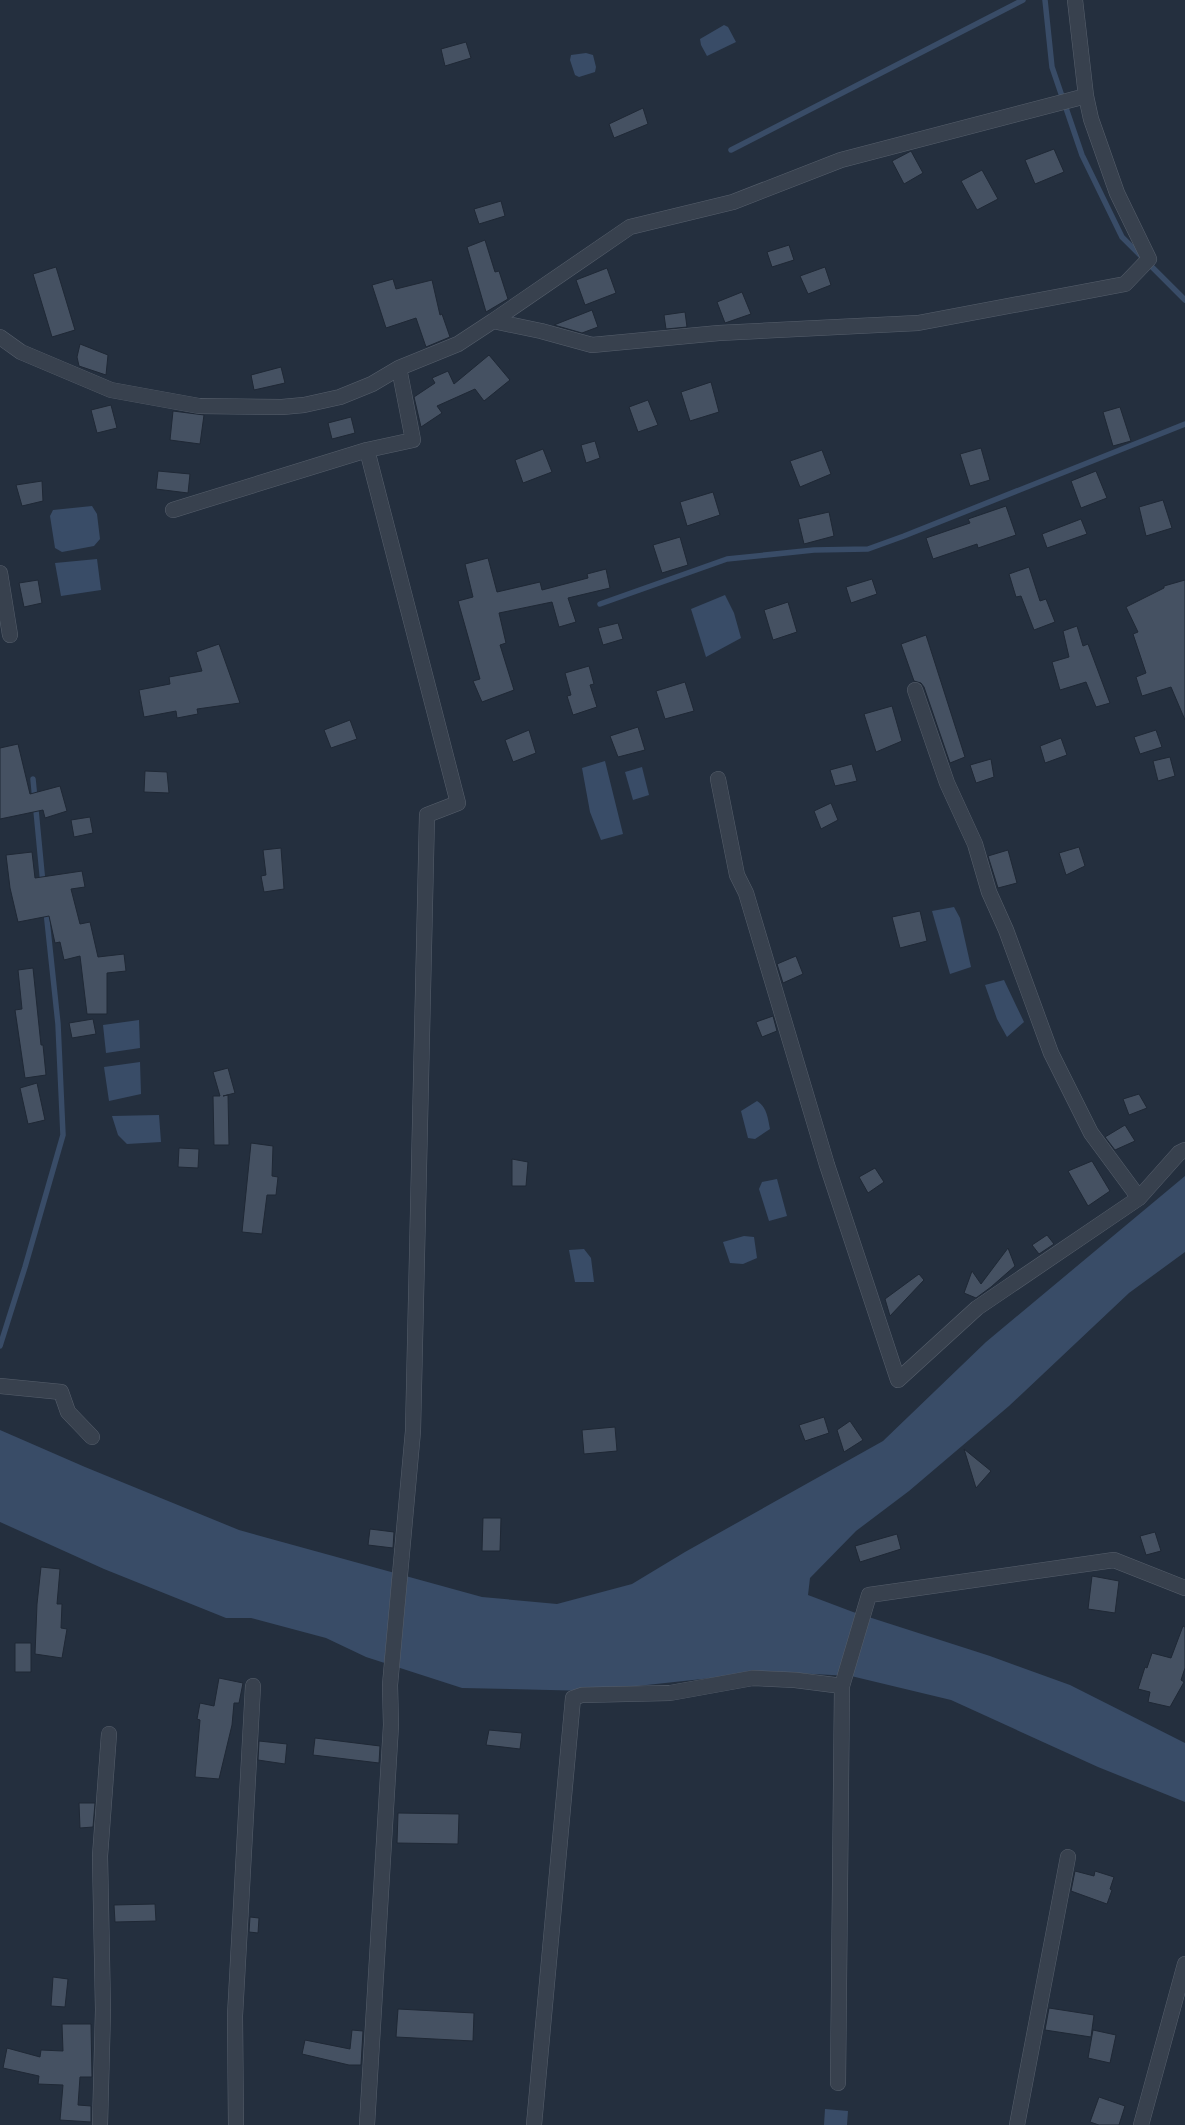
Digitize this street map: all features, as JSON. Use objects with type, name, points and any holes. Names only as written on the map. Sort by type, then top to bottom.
[{"type":"street","points":[[493,321],[541,331],[592,345],[719,333],[918,323],[1125,284],[1149,259],[1117,193],[1091,120],[1086,96],[1075,0]]},
{"type":"street","points":[[0,337],[21,352],[111,390],[199,406],[282,407],[304,405],[340,397],[372,384],[399,368],[458,344],[630,227],[733,202],[841,160],[1086,96]]},
{"type":"street","points":[[173,510],[367,450],[413,440],[399,368]]},
{"type":"street","points":[[367,450],[458,803],[427,815],[413,1432],[390,1685],[391,1725],[367,2125]]},
{"type":"street","points":[[0,574],[10,635]]},
{"type":"street","points":[[915,690],[947,782],[975,844],[989,892],[1006,930],[1051,1053],[1091,1134],[1139,1198]]},
{"type":"street","points":[[718,779],[737,876],[746,893],[827,1165],[898,1380],[977,1308],[1139,1198],[1179,1153],[1185,1150]]},
{"type":"street","points":[[0,1386],[61,1392],[68,1412],[92,1437]]},
{"type":"street","points":[[838,2083],[843,1683],[869,1595],[1114,1560],[1185,1588]]},
{"type":"street","points":[[534,2125],[573,1698],[582,1695],[670,1693],[753,1678],[843,1683]]},
{"type":"street","points":[[236,2125],[235,2016],[253,1686]]},
{"type":"street","points":[[100,2125],[103,2010],[100,1856],[109,1734]]},
{"type":"street","points":[[1017,2125],[1068,1857]]},
{"type":"street","points":[[1141,2125],[1185,1964]]},
{"type":"water","points":[[724,25],[728,27],[736,42],[707,56],[700,39]]},
{"type":"water","points":[[586,53],[593,55],[596,67],[595,72],[579,77],[575,75],[570,60],[571,55]]},
{"type":"water","points":[[92,506],[97,514],[100,539],[94,546],[62,552],[55,548],[50,516],[53,510]]},
{"type":"water","points":[[97,559],[101,590],[61,596],[55,563]]},
{"type":"water","points":[[725,595],[734,613],[741,638],[706,657],[691,609]]},
{"type":"water","points":[[605,761],[623,834],[601,840],[590,812],[582,768]]},
{"type":"water","points":[[642,767],[649,795],[633,800],[625,772]]},
{"type":"water","points":[[954,907],[960,918],[971,967],[950,974],[932,911]]},
{"type":"water","points":[[1004,980],[1024,1022],[1007,1037],[997,1019],[985,985]]},
{"type":"water","points":[[139,1020],[140,1048],[106,1053],[103,1025]]},
{"type":"water","points":[[140,1062],[141,1094],[109,1101],[104,1067]]},
{"type":"water","points":[[757,1101],[765,1110],[770,1129],[755,1139],[748,1138],[741,1111]]},
{"type":"water","points":[[159,1115],[161,1142],[127,1144],[118,1135],[112,1116]]},
{"type":"water","points":[[1185,1176],[1185,1252],[1129,1293],[1009,1406],[909,1491],[856,1531],[810,1578],[808,1595],[1070,1685],[1185,1743],[1185,1802],[1098,1767],[951,1700],[851,1676],[794,1673],[730,1676],[591,1691],[462,1688],[366,1657],[326,1638],[251,1618],[226,1618],[104,1569],[0,1522],[0,1430],[239,1530],[482,1597],[557,1604],[632,1584],[685,1552],[883,1441],[986,1342]]},
{"type":"water","points":[[777,1179],[787,1216],[769,1221],[759,1189],[762,1182]]},
{"type":"water","points":[[744,1236],[754,1237],[757,1258],[743,1264],[730,1263],[723,1242]]},
{"type":"water","points":[[584,1249],[591,1258],[594,1282],[575,1282],[569,1250]]},
{"type":"water","points":[[825,2109],[848,2111],[847,2125],[824,2125]]},
{"type":"building","points":[[466,42],[471,58],[445,66],[441,49]]},
{"type":"building","points":[[643,108],[648,124],[614,138],[609,124]]},
{"type":"building","points":[[1054,149],[1064,172],[1035,184],[1025,160]]},
{"type":"building","points":[[911,151],[923,173],[904,184],[892,161]]},
{"type":"building","points":[[982,170],[998,199],[977,210],[961,181]]},
{"type":"building","points":[[501,201],[505,216],[479,224],[474,209]]},
{"type":"building","points":[[485,240],[495,272],[499,271],[508,299],[486,312],[467,247]]},
{"type":"building","points":[[789,245],[794,260],[772,267],[767,252]]},
{"type":"building","points":[[56,267],[75,330],[52,337],[33,274]]},
{"type":"building","points":[[825,267],[831,285],[808,294],[800,276]]},
{"type":"building","points":[[607,268],[616,293],[585,305],[576,280]]},
{"type":"building","points":[[393,279],[396,289],[432,280],[440,315],[442,314],[450,337],[426,347],[416,318],[386,328],[372,285]]},
{"type":"building","points":[[742,292],[751,314],[725,323],[717,302]]},
{"type":"building","points":[[592,310],[598,327],[582,333],[554,325]]},
{"type":"building","points":[[685,312],[687,327],[666,329],[664,315]]},
{"type":"building","points":[[80,344],[108,355],[106,375],[79,366],[77,357]]},
{"type":"building","points":[[489,355],[510,380],[484,401],[475,389],[437,406],[442,413],[421,427],[414,397],[435,383],[432,378],[448,371],[454,384]]},
{"type":"building","points":[[281,367],[285,383],[254,390],[251,375]]},
{"type":"building","points":[[711,382],[719,412],[690,421],[681,392]]},
{"type":"building","points":[[648,400],[658,425],[638,432],[629,407]]},
{"type":"building","points":[[111,405],[117,428],[97,433],[91,410]]},
{"type":"building","points":[[1120,407],[1131,441],[1113,446],[1103,412]]},
{"type":"building","points":[[173,411],[204,415],[200,444],[170,440]]},
{"type":"building","points":[[351,417],[355,433],[332,439],[328,423]]},
{"type":"building","points":[[595,441],[600,458],[586,463],[581,445]]},
{"type":"building","points":[[981,448],[990,480],[970,486],[960,454]]},
{"type":"building","points":[[543,449],[552,472],[523,483],[515,460]]},
{"type":"building","points":[[822,450],[831,474],[800,487],[790,461]]},
{"type":"building","points":[[158,471],[190,474],[188,493],[156,489]]},
{"type":"building","points":[[1096,471],[1107,498],[1081,508],[1071,481]]},
{"type":"building","points":[[42,481],[43,501],[22,506],[16,485]]},
{"type":"building","points":[[713,492],[720,515],[687,526],[680,502]]},
{"type":"building","points":[[1163,500],[1172,528],[1146,536],[1139,507]]},
{"type":"building","points":[[1006,506],[1016,535],[978,548],[977,544],[933,559],[926,538],[970,523],[968,519]]},
{"type":"building","points":[[829,512],[834,536],[804,544],[798,519]]},
{"type":"building","points":[[1081,519],[1087,534],[1047,548],[1042,534]]},
{"type":"building","points":[[680,537],[688,565],[662,573],[653,545]]},
{"type":"building","points":[[488,558],[497,592],[540,582],[542,590],[588,578],[587,574],[606,569],[610,588],[568,598],[576,622],[559,627],[552,602],[499,613],[506,643],[500,645],[514,690],[482,702],[473,681],[480,679],[458,601],[473,597],[465,564]]},
{"type":"building","points":[[1029,567],[1040,601],[1046,599],[1055,622],[1034,630],[1021,596],[1016,597],[1009,574]]},
{"type":"building","points":[[872,579],[877,594],[851,603],[846,587]]},
{"type":"building","points":[[38,580],[42,603],[24,607],[19,583]]},
{"type":"building","points":[[1185,580],[1185,720],[1171,687],[1142,696],[1136,677],[1146,673],[1133,634],[1138,632],[1126,607],[1164,588],[1164,586]]},
{"type":"building","points":[[788,602],[797,632],[773,640],[764,610]]},
{"type":"building","points":[[618,623],[623,639],[603,645],[598,628]]},
{"type":"building","points":[[1077,626],[1083,646],[1088,644],[1110,703],[1096,707],[1086,682],[1060,690],[1052,662],[1069,657],[1063,631]]},
{"type":"building","points":[[926,635],[965,757],[950,763],[924,687],[921,683],[914,681],[901,644]]},
{"type":"building","points":[[219,644],[240,703],[197,709],[198,714],[177,718],[176,711],[144,717],[139,690],[170,684],[169,677],[202,671],[196,652]]},
{"type":"building","points":[[589,666],[594,684],[590,685],[597,707],[573,715],[567,696],[571,695],[565,673]]},
{"type":"building","points":[[685,682],[694,711],[665,719],[656,691]]},
{"type":"building","points":[[892,706],[902,741],[876,752],[864,714]]},
{"type":"building","points":[[350,720],[357,739],[331,748],[324,730]]},
{"type":"building","points":[[638,727],[645,750],[618,757],[610,736]]},
{"type":"building","points":[[529,730],[536,753],[513,762],[505,740]]},
{"type":"building","points":[[1156,730],[1162,747],[1140,754],[1134,737]]},
{"type":"building","points":[[1061,738],[1067,755],[1045,763],[1040,746]]},
{"type":"building","points":[[18,744],[30,794],[60,786],[67,811],[45,818],[43,810],[0,819],[0,748]]},
{"type":"building","points":[[1170,757],[1175,776],[1158,781],[1153,761]]},
{"type":"building","points":[[991,759],[994,777],[976,783],[970,765]]},
{"type":"building","points":[[852,764],[857,781],[835,786],[830,770]]},
{"type":"building","points":[[145,771],[167,772],[169,793],[144,792]]},
{"type":"building","points":[[831,803],[838,820],[821,829],[814,811]]},
{"type":"building","points":[[90,817],[93,833],[74,837],[71,820]]},
{"type":"building","points":[[1079,847],[1085,866],[1066,875],[1059,853]]},
{"type":"building","points":[[281,848],[284,889],[264,892],[261,876],[266,875],[263,850]]},
{"type":"building","points":[[1008,850],[1017,883],[998,888],[988,856]]},
{"type":"building","points":[[32,852],[35,878],[82,871],[85,887],[71,889],[80,924],[90,922],[98,957],[124,954],[126,971],[107,973],[107,1014],[87,1014],[80,956],[64,960],[60,942],[55,943],[49,916],[18,922],[10,888],[6,855]]},
{"type":"building","points":[[920,911],[927,941],[900,948],[892,917]]},
{"type":"building","points":[[796,956],[803,974],[783,983],[777,964]]},
{"type":"building","points":[[33,968],[46,1075],[25,1078],[15,1010],[22,1009],[18,970]]},
{"type":"building","points":[[773,1016],[777,1031],[762,1037],[756,1022]]},
{"type":"building","points":[[93,1019],[96,1034],[72,1038],[69,1023]]},
{"type":"building","points":[[228,1068],[235,1093],[223,1096],[228,1095],[229,1145],[214,1145],[213,1096],[220,1096],[213,1072]]},
{"type":"building","points":[[37,1083],[45,1120],[28,1124],[20,1088]]},
{"type":"building","points":[[1139,1094],[1147,1108],[1129,1115],[1123,1099]]},
{"type":"building","points":[[1125,1125],[1135,1141],[1115,1150],[1105,1137]]},
{"type":"building","points":[[251,1143],[273,1146],[272,1176],[278,1177],[276,1195],[267,1195],[262,1234],[242,1232]]},
{"type":"building","points":[[179,1148],[199,1149],[198,1168],[178,1167]]},
{"type":"building","points":[[512,1159],[528,1162],[526,1186],[512,1186]]},
{"type":"building","points":[[1092,1161],[1110,1191],[1088,1206],[1068,1171]]},
{"type":"building","points":[[875,1168],[884,1182],[868,1193],[859,1177]]},
{"type":"building","points":[[1047,1235],[1054,1244],[1039,1254],[1032,1245]]},
{"type":"building","points":[[1008,1248],[1015,1266],[976,1298],[964,1293],[972,1271],[981,1284]]},
{"type":"building","points":[[919,1274],[924,1280],[890,1316],[885,1299]]},
{"type":"building","points":[[824,1417],[829,1433],[805,1441],[799,1425]]},
{"type":"building","points":[[850,1421],[863,1440],[844,1452],[837,1430]]},
{"type":"building","points":[[615,1427],[617,1451],[584,1454],[582,1430]]},
{"type":"building","points":[[964,1449],[991,1471],[976,1488]]},
{"type":"building","points":[[483,1518],[501,1518],[500,1551],[482,1551]]},
{"type":"building","points":[[370,1529],[394,1532],[393,1548],[368,1545]]},
{"type":"building","points":[[1155,1532],[1161,1551],[1146,1555],[1140,1536]]},
{"type":"building","points":[[897,1534],[901,1549],[860,1562],[855,1546]]},
{"type":"building","points":[[41,1567],[60,1569],[57,1604],[62,1604],[61,1628],[67,1629],[62,1658],[35,1654]]},
{"type":"building","points":[[1092,1576],[1119,1581],[1115,1613],[1088,1609]]},
{"type":"building","points":[[1183,1626],[1185,1627],[1185,1668],[1181,1680],[1184,1682],[1170,1707],[1148,1702],[1150,1692],[1138,1689],[1145,1667],[1147,1668],[1152,1653],[1171,1658]]},
{"type":"building","points":[[15,1643],[31,1643],[31,1672],[15,1672]]},
{"type":"building","points":[[219,1678],[243,1683],[239,1703],[234,1703],[232,1725],[219,1779],[195,1777],[200,1720],[197,1719],[200,1703],[214,1706]]},
{"type":"building","points":[[489,1730],[522,1733],[520,1749],[486,1745]]},
{"type":"building","points":[[315,1738],[380,1746],[379,1763],[313,1755]]},
{"type":"building","points":[[259,1741],[287,1744],[285,1764],[258,1760]]},
{"type":"building","points":[[79,1803],[95,1803],[93,1827],[80,1828]]},
{"type":"building","points":[[398,1813],[459,1814],[458,1844],[397,1843]]},
{"type":"building","points":[[1075,1871],[1094,1876],[1095,1871],[1114,1877],[1107,1904],[1071,1891]]},
{"type":"building","points":[[155,1904],[156,1921],[115,1922],[114,1905]]},
{"type":"building","points":[[250,1917],[259,1918],[258,1933],[249,1932]]},
{"type":"building","points":[[53,1977],[68,1979],[65,2007],[51,2006]]},
{"type":"building","points":[[1049,2008],[1094,2015],[1091,2037],[1045,2030]]},
{"type":"building","points":[[398,2009],[474,2013],[473,2041],[396,2037]]},
{"type":"building","points":[[62,2024],[91,2024],[92,2077],[80,2077],[78,2105],[91,2106],[91,2122],[60,2120],[63,2085],[38,2084],[39,2076],[3,2068],[7,2048],[40,2057],[41,2050],[63,2051]]},
{"type":"building","points":[[352,2030],[363,2031],[361,2065],[349,2065],[302,2054],[305,2040],[350,2049]]},
{"type":"building","points":[[1093,2030],[1116,2035],[1110,2063],[1088,2058]]},
{"type":"building","points":[[1099,2097],[1125,2106],[1119,2125],[1099,2125],[1090,2122]]},
{"type":"waterway","points":[[731,150],[1023,0]]},
{"type":"waterway","points":[[1045,0],[1052,67],[1082,155],[1122,237],[1185,300]]},
{"type":"waterway","points":[[600,604],[727,559],[814,550],[868,549],[1185,424]]},
{"type":"waterway","points":[[33,779],[43,884]]},
{"type":"waterway","points":[[0,1346],[63,1135],[58,1024],[46,911]]}]
